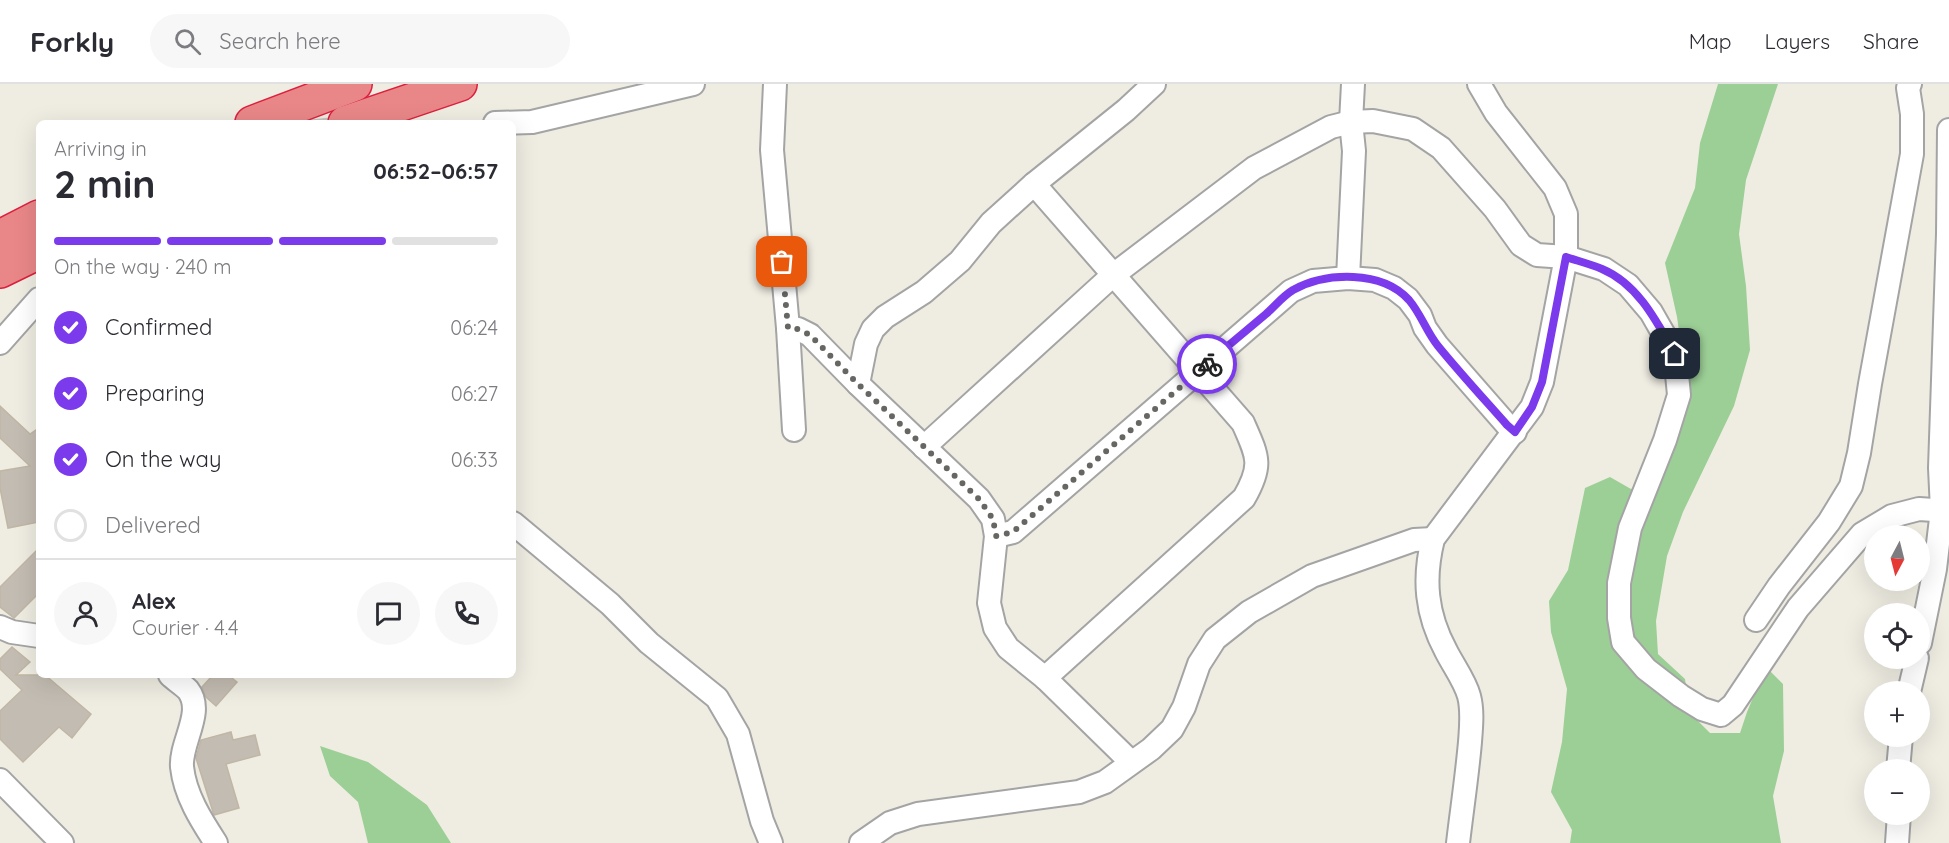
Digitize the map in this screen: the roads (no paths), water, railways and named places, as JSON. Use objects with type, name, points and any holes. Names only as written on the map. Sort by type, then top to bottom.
[{"type":"highway","points":[[260,120],[355,84]]},
{"type":"highway","points":[[354,120],[460,84]]},
{"type":"highway","points":[[0,237],[36,219]]},
{"type":"highway","points":[[0,271],[36,253]]},
{"type":"street","points":[[516,122],[532,122],[693,84]]},
{"type":"street","points":[[775,84],[772,150],[788,328],[794,430]]},
{"type":"street","points":[[858,384],[866,344],[873,329],[885,317],[924,292],[960,261],[991,223],[1154,84]]},
{"type":"street","points":[[1348,278],[1354,151],[1351,122],[1353,84]]},
{"type":"street","points":[[1458,843],[1471,721],[1469,696],[1441,642],[1432,618],[1427,565],[1433,539],[1532,407],[1542,382],[1566,257],[1566,214],[1555,188],[1496,113],[1479,84]]},
{"type":"street","points":[[1756,620],[1779,586],[1829,522],[1851,486],[1859,453],[1869,384],[1912,154],[1912,114],[1908,88],[1910,84]]},
{"type":"street","points":[[924,447],[1113,276],[1254,168],[1331,127],[1351,122],[1373,121],[1413,129],[1441,148],[1496,209],[1521,245],[1537,255],[1566,257],[1604,269],[1628,285],[1651,312],[1675,354],[1679,395],[1665,440],[1630,528],[1619,583],[1619,618],[1623,642],[1646,669],[1681,696],[1702,709],[1721,715],[1733,705],[1798,608],[1862,534],[1892,516],[1919,508],[1945,510]]},
{"type":"street","points":[[1928,603],[1945,510],[1940,468],[1949,130]]},
{"type":"street","points":[[1034,184],[1243,423],[1256,452],[1256,477],[1244,498],[1045,678]]},
{"type":"street","points":[[996,536],[1013,532],[1291,291],[1313,281],[1348,278],[1375,280],[1394,288],[1408,298],[1437,345],[1515,432]]},
{"type":"street","points":[[0,343],[36,302]]},
{"type":"street","points":[[788,328],[798,329],[810,335],[979,499],[993,519],[996,536],[989,603],[995,628],[1008,648],[1045,678],[1131,762]]},
{"type":"street","points":[[516,525],[602,597],[649,643],[717,698],[738,734],[762,821],[771,843]]},
{"type":"street","points":[[861,843],[890,823],[918,814],[1079,792],[1105,782],[1150,749],[1172,729],[1184,707],[1199,664],[1215,639],[1249,612],[1312,576],[1414,540],[1433,539]]},
{"type":"street","points":[[0,627],[12,632],[36,636]]},
{"type":"street","points":[[173,678],[188,691],[194,704],[193,719],[182,756],[182,769],[188,794],[216,843]]},
{"type":"street","points":[[0,780],[62,843]]},
{"type":"street","points":[[1897,843],[1898,825]]},
{"type":"tunnel","points":[[313,86],[317,120]]}]
